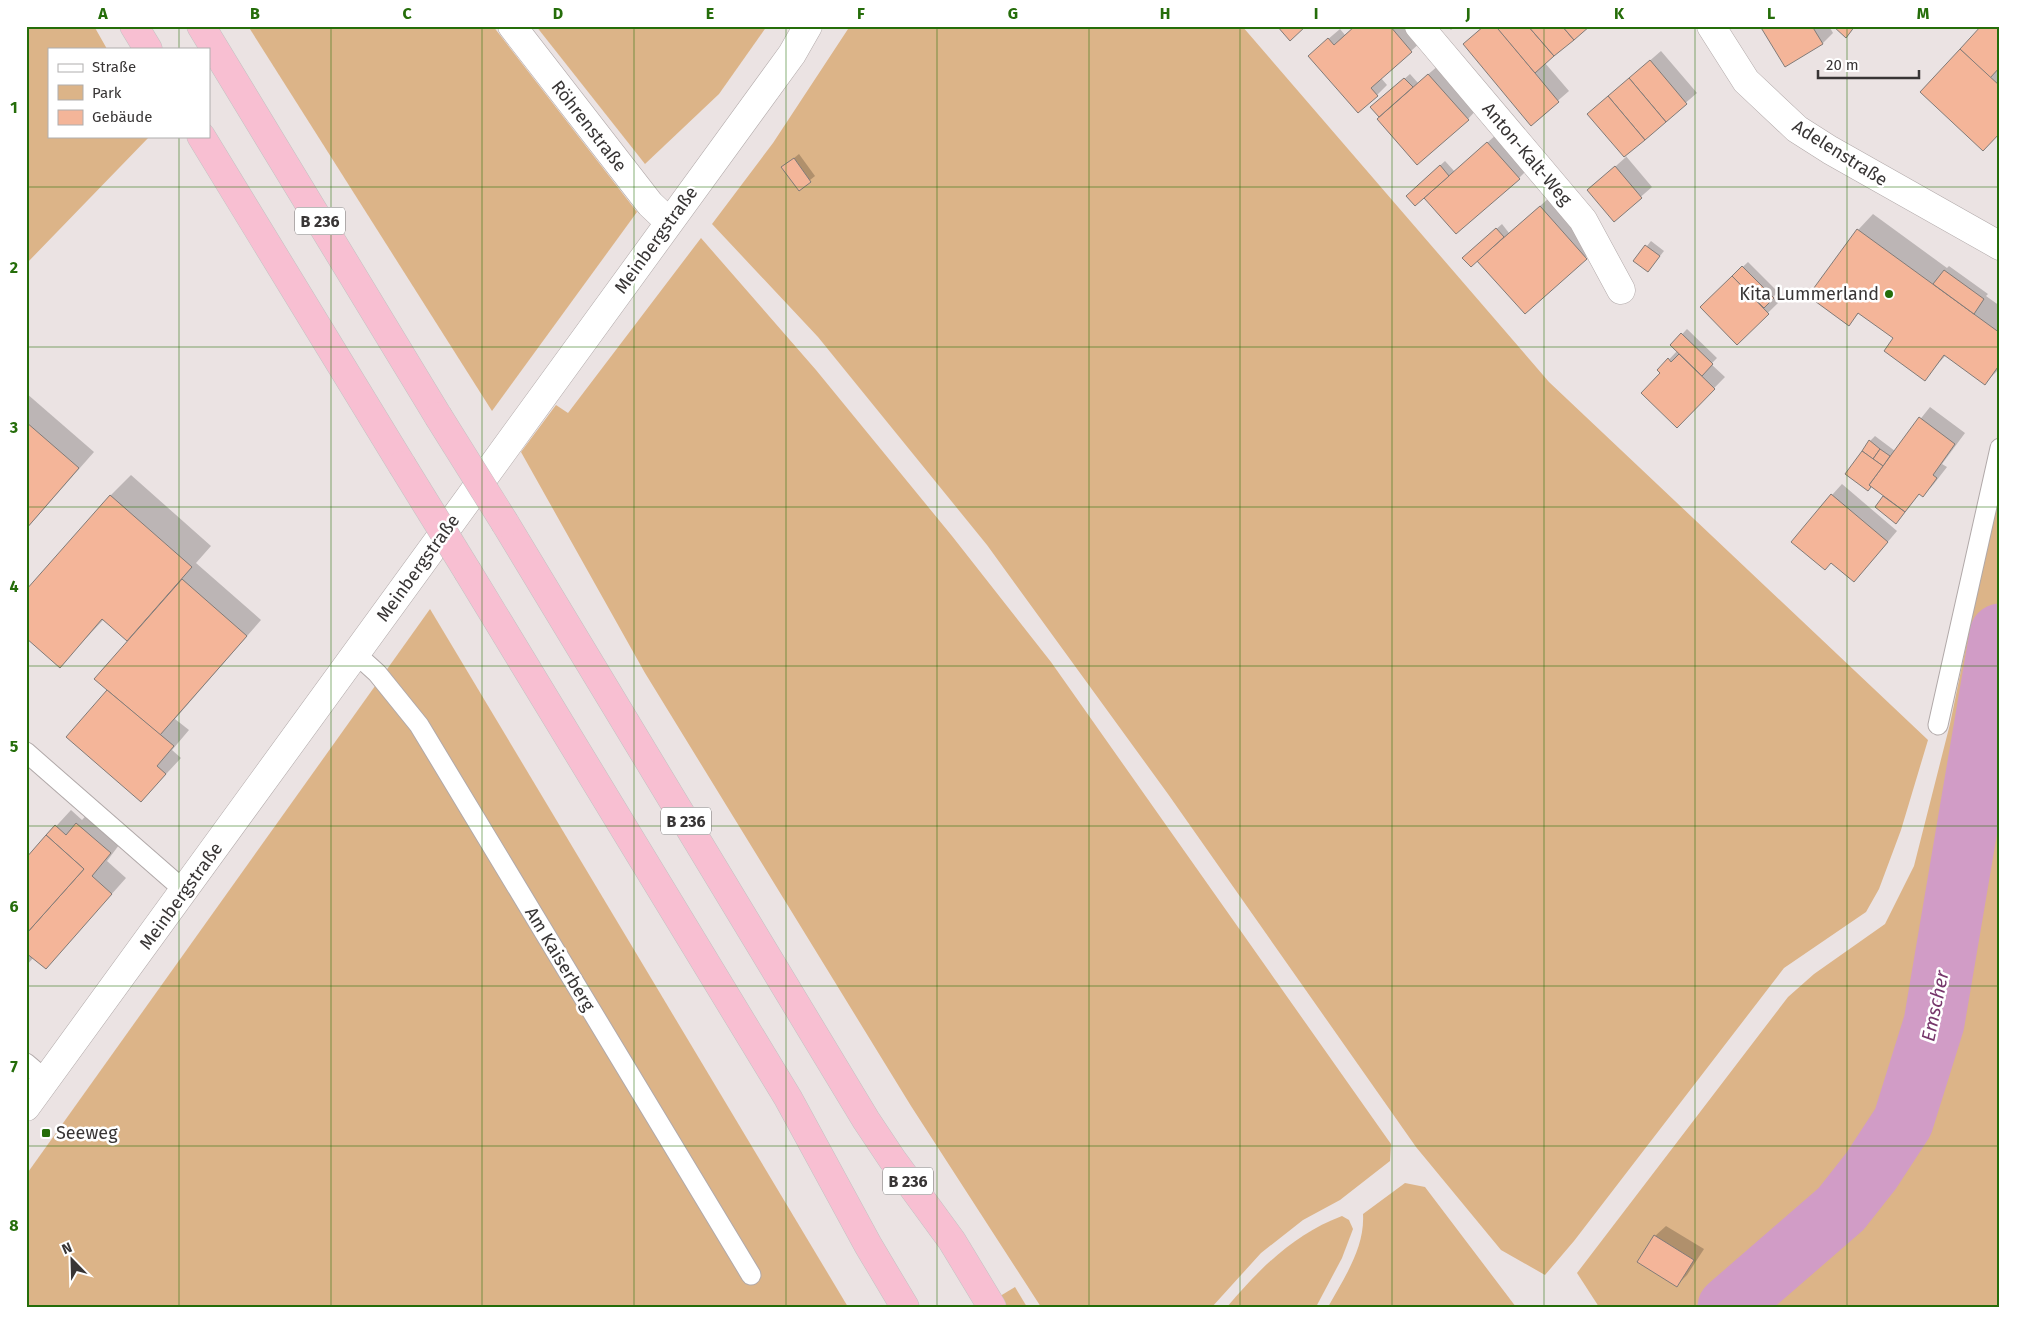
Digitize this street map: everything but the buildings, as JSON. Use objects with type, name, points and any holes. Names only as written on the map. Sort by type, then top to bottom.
[{"type":"highway","points":[[134,26],[147,48]]},
{"type":"highway","name":"B 236","points":[[201,26],[505,523],[866,1120],[952,1241],[992,1307]]},
{"type":"highway","points":[[202,138],[788,1098],[868,1245],[906,1307]]},
{"type":"street","name":"Röhrenstraße","points":[[512,26],[650,204],[669,222]]},
{"type":"street","name":"Meinbergstraße","points":[[26,1107],[36,1071],[185,891],[792,54],[808,26]]},
{"type":"street","name":"Anton-Kalt-Weg","points":[[1419,26],[1583,220],[1621,290]]},
{"type":"street","name":"Adelenstraße","points":[[1711,26],[1746,81],[1797,128],[1830,150],[2000,246]]},
{"type":"lane","points":[[1938,725],[2000,448]]},
{"type":"lane","name":"Am Kaiserberg","points":[[356,654],[377,673],[418,724],[750,1275]]},
{"type":"lane","points":[[26,752],[185,891]]},
{"type":"green space","points":[[26,26],[94,26],[106,48],[48,48],[48,138],[148,138],[26,264]]},
{"type":"green space","points":[[248,26],[493,26],[637,212],[492,411]]},
{"type":"green space","points":[[536,26],[767,26],[719,94],[645,164]]},
{"type":"green space","points":[[850,26],[1242,26],[1549,382],[1928,740],[1901,830],[1879,889],[1866,912],[1784,968],[1574,1241],[1545,1275],[1501,1250],[1416,1147],[1168,794],[987,545],[818,337],[712,224],[773,143]]},
{"type":"green space","points":[[701,238],[816,370],[952,536],[1051,662],[1391,1144],[1390,1161],[1340,1200],[1303,1220],[1261,1253],[1212,1307],[1041,1307],[911,1106],[645,673],[521,452],[556,405],[568,413]]},
{"type":"green space","points":[[2000,481],[2000,1307],[1599,1307],[1577,1273],[1788,997],[1814,974],[1885,924],[1914,866],[1950,724]]},
{"type":"green space","points":[[430,609],[848,1307],[26,1307],[26,1175]]},
{"type":"green space","points":[[1405,1183],[1425,1187],[1516,1307],[1328,1307],[1347,1274],[1357,1251],[1363,1227],[1363,1214]]},
{"type":"green space","points":[[1342,1216],[1349,1220],[1353,1229],[1342,1258],[1316,1307],[1227,1307],[1265,1266],[1293,1242],[1308,1232]]},
{"type":"green space","points":[[1015,1287],[1027,1307],[982,1307]]},
{"type":"waterway","name":"Emscher","points":[[1728,1307],[1841,1209],[1871,1171],[1903,1122],[1934,1023],[2000,634]]},
{"type":"place","name":"Kita Lummerland","points":[[1889,294]]},
{"type":"place","name":"Seeweg","points":[[46,1133]]}]
